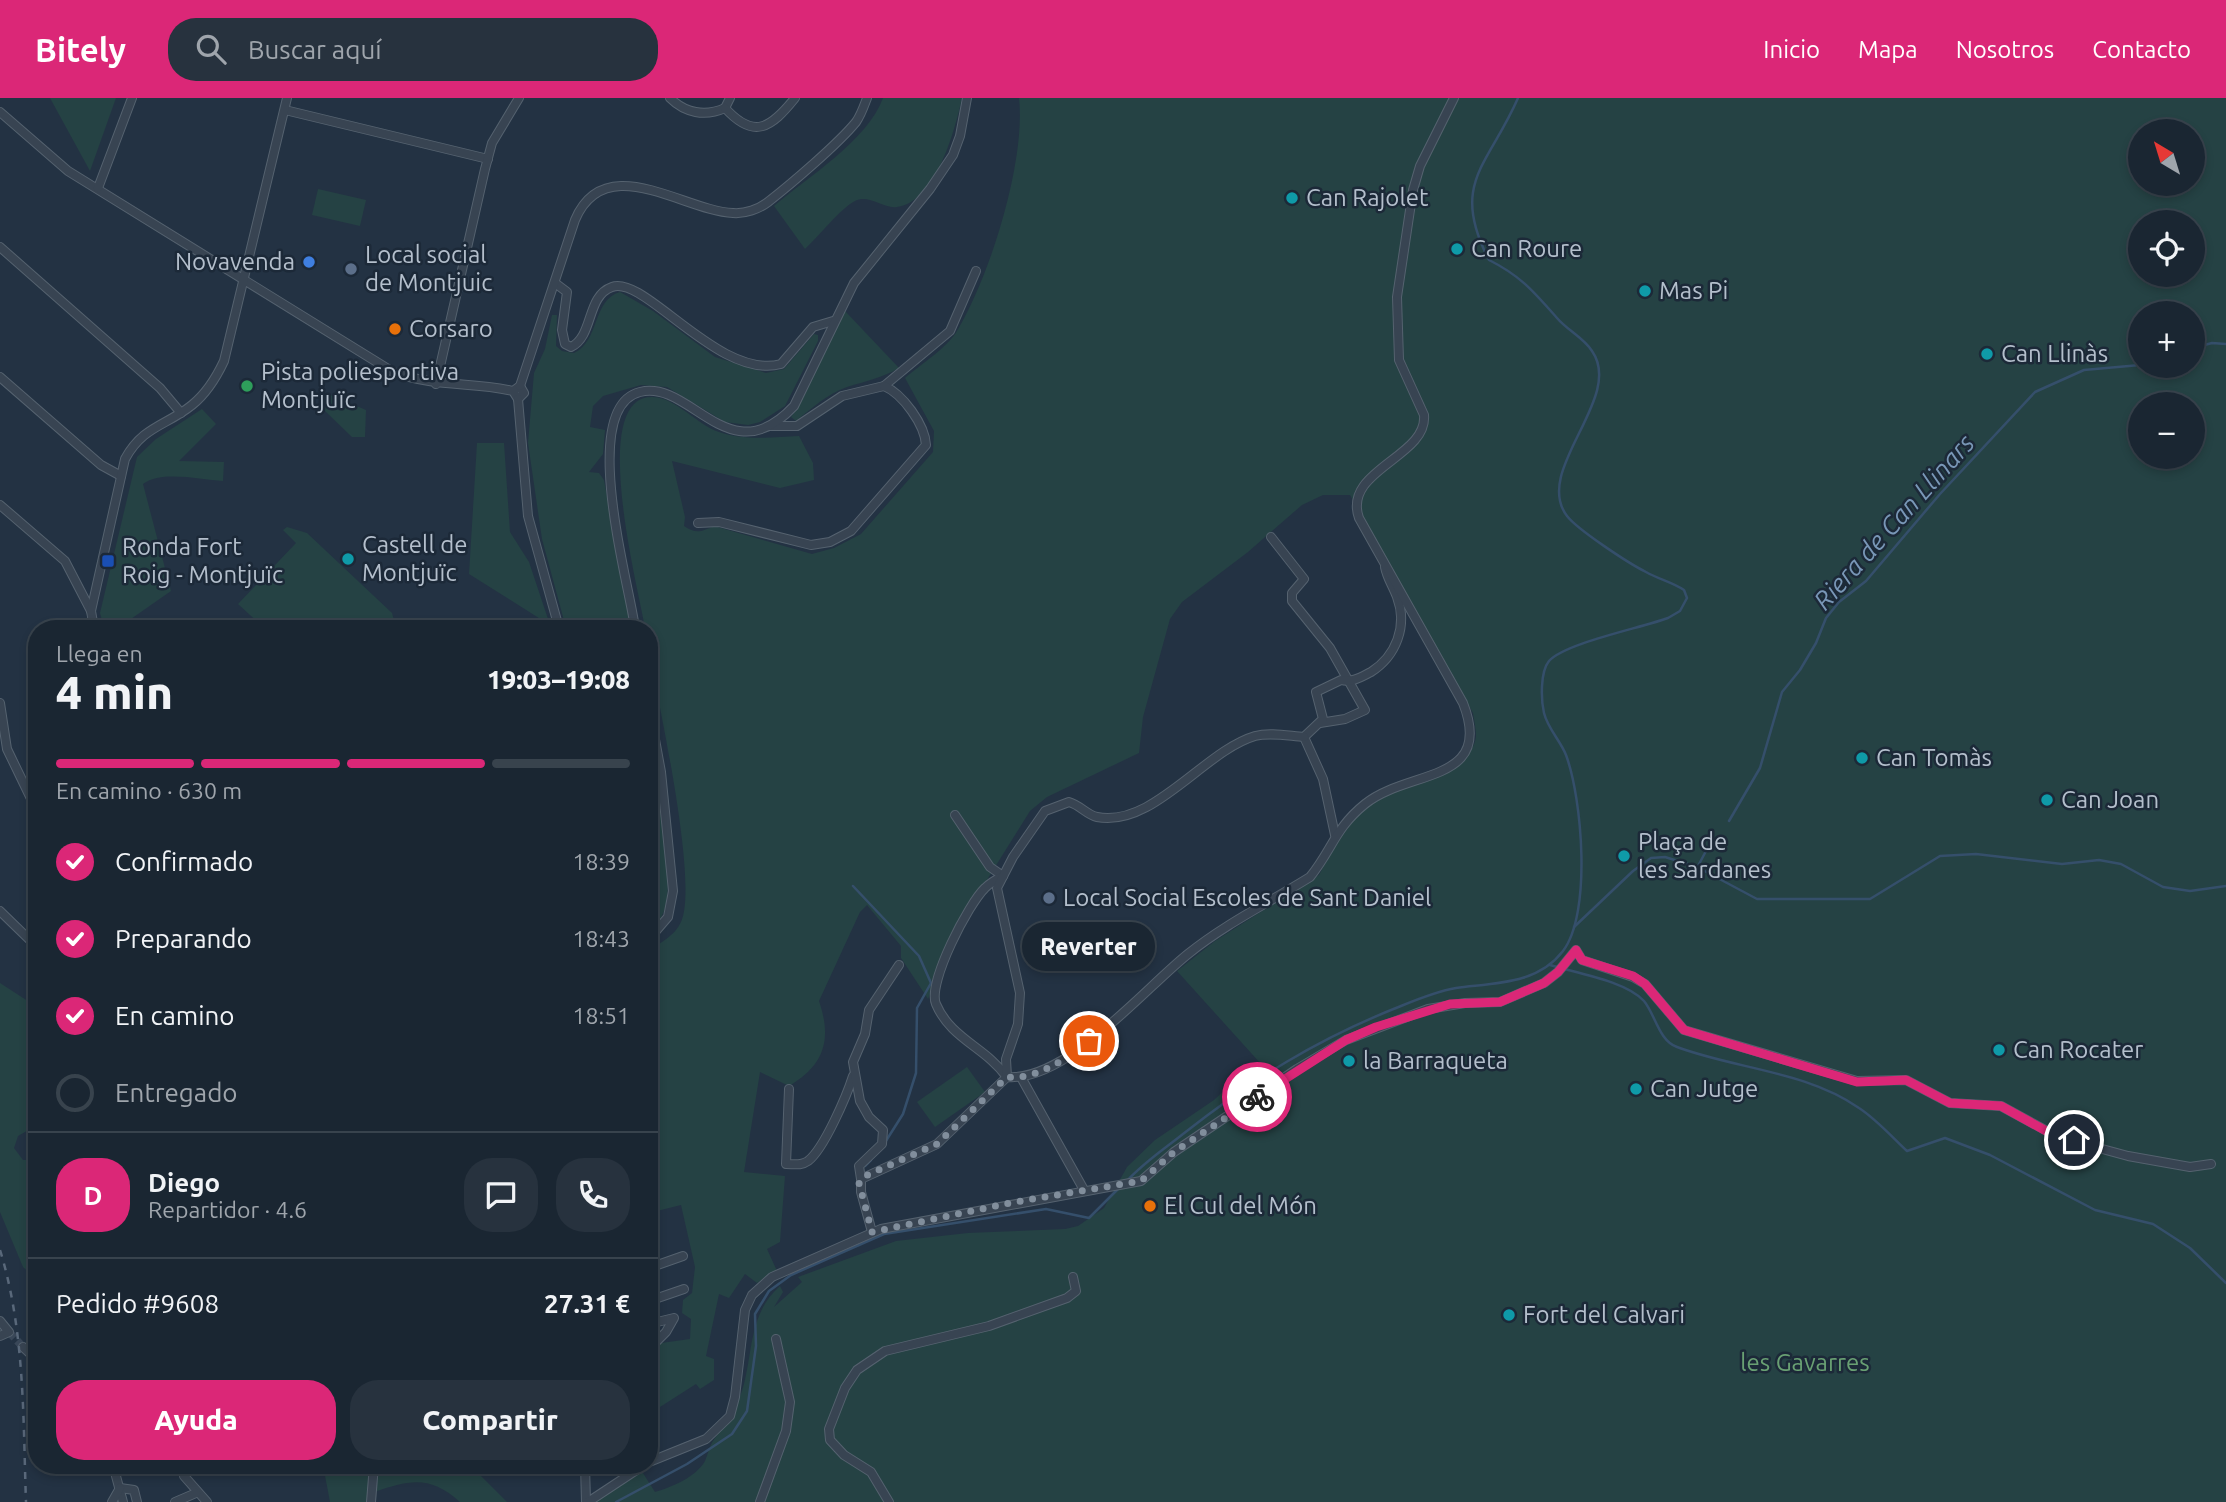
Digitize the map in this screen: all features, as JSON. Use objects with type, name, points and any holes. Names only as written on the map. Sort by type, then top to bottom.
[{"type":"street","points":[[98,188],[132,98]]},
{"type":"street","points":[[91,611],[125,459],[141,436],[181,413],[202,397],[218,372],[245,279],[287,98]]},
{"type":"street","points":[[436,384],[488,159],[503,122],[519,98]]},
{"type":"street","points":[[670,98],[682,108],[710,113],[725,108],[730,98]]},
{"type":"street","points":[[725,108],[740,123],[758,128],[771,122],[795,98]]},
{"type":"street","points":[[557,620],[534,545],[526,506],[517,392],[575,220],[590,198],[607,189],[627,186],[640,187],[726,212],[742,213],[760,207],[855,122],[867,98]]},
{"type":"street","points":[[770,426],[794,406],[833,321],[862,271],[930,189],[953,155],[960,136],[967,98]]},
{"type":"street","points":[[1003,876],[985,887],[971,906],[948,953],[934,995],[935,1003],[956,1033],[1007,1077],[1022,1079],[1079,1049],[1188,954],[1310,877],[1321,864],[1335,835],[1349,818],[1378,795],[1418,778],[1433,776],[1457,763],[1469,748],[1472,730],[1463,703],[1359,518],[1355,503],[1357,494],[1367,482],[1411,442],[1424,424],[1424,415],[1399,360],[1397,297],[1413,190],[1420,166],[1454,98]]},
{"type":"street","points":[[285,110],[488,159]]},
{"type":"street","points":[[0,112],[68,171],[393,372],[436,384],[496,387],[517,392]]},
{"type":"street","points":[[0,247],[153,381],[181,413]]},
{"type":"street","points":[[634,620],[609,477],[610,437],[620,405],[638,392],[657,391],[728,428],[756,430],[770,426],[797,426],[831,401],[850,392],[884,386],[950,331],[976,271]]},
{"type":"street","points":[[555,283],[567,292],[562,337],[565,344],[571,347],[580,340],[598,298],[615,285],[624,286],[639,294],[711,349],[767,366],[781,364],[813,327],[833,321]]},
{"type":"street","points":[[0,377],[101,465],[121,476]]},
{"type":"street","points":[[698,523],[719,522],[811,545],[830,542],[851,531],[926,445],[924,434],[906,405],[892,390],[884,386]]},
{"type":"street","points":[[0,505],[65,561],[91,611],[93,620]]},
{"type":"street","points":[[861,1179],[937,1144],[1007,1077],[1006,1059],[1018,1024],[1020,993],[997,895],[1003,876],[1037,820],[1053,806],[1069,802],[1100,818],[1130,814],[1155,801],[1214,759],[1255,736],[1304,737],[1321,723],[1345,719],[1365,710],[1330,648],[1293,601],[1292,593],[1304,579],[1271,537]]},
{"type":"street","points":[[1321,723],[1324,713],[1316,692],[1341,680],[1348,682],[1380,666],[1401,633],[1398,598],[1387,576],[1385,562]]},
{"type":"street","points":[[0,703],[7,749],[28,792]]},
{"type":"street","points":[[1304,737],[1322,779],[1335,835]]},
{"type":"street","points":[[658,752],[673,891],[668,917],[658,929]]},
{"type":"street","points":[[954,815],[990,867],[1003,876]]},
{"type":"street","points":[[0,911],[28,938]]},
{"type":"street","points":[[658,1458],[706,1439],[730,1416],[735,1397],[744,1310],[757,1288],[784,1270],[872,1232],[1141,1181],[1174,1152],[1297,1069],[1346,1040],[1428,1009],[1465,1003],[1500,1002],[1544,983],[1558,972],[1576,950],[1582,960],[1633,976],[1652,992],[1684,1030],[1857,1082],[1906,1080],[1950,1103],[2001,1106],[2058,1137],[2128,1156],[2190,1167],[2211,1164]]},
{"type":"street","points":[[872,1232],[860,1192],[859,1166],[882,1144],[883,1130],[864,1109],[853,1076],[853,1062],[865,1034],[869,1010],[899,965]]},
{"type":"street","points":[[789,1089],[786,1164],[796,1165],[812,1157],[853,1076]]},
{"type":"street","points":[[1022,1079],[1088,1189]]},
{"type":"street","points":[[658,1265],[683,1256]]},
{"type":"street","points":[[889,1502],[871,1472],[844,1455],[830,1440],[829,1429],[845,1388],[856,1370],[885,1350],[989,1326],[1067,1298],[1076,1291],[1073,1277]]},
{"type":"street","points":[[658,1298],[684,1289]]},
{"type":"street","points":[[658,1322],[674,1318],[672,1325],[658,1340]]},
{"type":"street","points":[[0,1321],[4,1334]]},
{"type":"street","points":[[760,1502],[786,1431],[790,1402],[776,1339]]},
{"type":"street","points":[[23,1347],[28,1351]]},
{"type":"street","points":[[116,1474],[123,1502]]},
{"type":"street","points":[[371,1502],[373,1474]]},
{"type":"street","points":[[585,1474],[587,1502],[630,1474]]},
{"type":"street","points":[[184,1476],[196,1493],[207,1502]]},
{"type":"street","points":[[112,1502],[120,1488]]},
{"type":"street","points":[[120,1488],[134,1490],[137,1502]]},
{"type":"street","points":[[175,1502],[196,1493]]},
{"type":"green space","points":[[50,98],[116,98],[90,171]]},
{"type":"green space","points":[[883,98],[962,98],[942,163],[923,192],[911,202],[892,207],[866,199],[855,201],[836,216],[805,249],[774,206],[851,143],[875,114]]},
{"type":"green space","name":"les Gavarres","points":[[1019,98],[2226,98],[2226,1502],[595,1502],[635,1474],[644,1474],[655,1492],[683,1481],[701,1467],[738,1400],[744,1384],[754,1331],[763,1307],[780,1286],[783,1292],[774,1307],[802,1282],[798,1277],[896,1241],[968,1233],[1065,1229],[1078,1226],[1104,1208],[1127,1167],[1155,1140],[1214,1100],[1250,1066],[1261,1064],[1177,971],[1215,941],[1319,875],[1342,832],[1365,804],[1424,777],[1427,781],[1442,775],[1458,765],[1474,744],[1476,733],[1473,713],[1350,495],[1323,495],[1302,505],[1248,552],[1182,602],[1170,619],[1143,717],[1139,753],[1047,797],[1030,811],[955,931],[928,999],[901,958],[901,946],[867,905],[860,912],[819,1001],[825,1039],[818,1060],[789,1086],[760,1072],[744,1172],[785,1176],[780,1242],[767,1249],[777,1271],[757,1283],[745,1274],[729,1298],[719,1294],[706,1356],[714,1359],[714,1380],[700,1389],[696,1384],[658,1408],[658,1346],[661,1343],[690,1339],[691,1319],[682,1313],[683,1300],[692,1293],[695,1267],[681,1205],[658,1211],[658,944],[671,935],[681,922],[685,901],[685,870],[675,791],[658,697],[658,620],[643,620],[627,538],[620,459],[623,427],[633,405],[653,397],[670,402],[711,429],[729,435],[759,438],[799,436],[813,463],[814,480],[780,488],[672,461],[685,517],[684,526],[688,529],[699,531],[714,526],[812,554],[834,548],[861,534],[933,452],[934,431],[905,378],[947,344],[957,331],[982,280],[1011,185],[1020,124]]},
{"type":"green space","points":[[318,189],[366,200],[360,226],[312,215]]},
{"type":"green space","points":[[620,292],[653,311],[715,357],[766,373],[784,369],[814,334],[818,335],[818,341],[785,406],[760,422],[748,425],[725,422],[667,387],[641,385],[603,396],[593,406],[590,427],[605,430],[603,454],[589,472],[599,473],[604,480],[630,620],[564,620],[542,539],[528,443],[534,373],[545,349],[552,315],[557,315],[556,346],[562,351],[574,353],[588,340],[600,312],[611,296]]},
{"type":"green space","points":[[845,311],[899,368],[833,393],[796,421],[791,417],[806,392],[829,336]]},
{"type":"green space","points":[[328,394],[366,410],[365,437],[352,437],[324,410]]},
{"type":"green space","points":[[202,409],[216,424],[179,461],[224,462],[223,481],[161,477],[143,484],[171,591],[129,620],[102,620],[100,613],[137,457],[156,439]]},
{"type":"green space","points":[[477,443],[504,443],[510,532],[529,562],[548,620],[542,620],[469,574]]},
{"type":"green space","points":[[287,527],[307,533],[392,613],[394,620],[255,620],[238,604],[296,543],[283,530]]},
{"type":"green space","points":[[658,785],[668,866],[664,912],[658,922]]},
{"type":"green space","points":[[0,983],[28,1001],[28,1130],[18,1136],[14,1148],[23,1160],[28,1160],[28,1272],[23,1267],[0,1212]]},
{"type":"green space","points":[[967,1067],[985,1092],[935,1127],[917,1102]]},
{"type":"green space","points":[[325,1474],[371,1474],[368,1502],[330,1502]]},
{"type":"green space","points":[[375,1474],[479,1474],[507,1502],[460,1502],[439,1487],[419,1482],[374,1492]]},
{"type":"waterway","points":[[1126,1182],[1153,1157],[1235,1095],[1314,1046],[1370,1019],[1435,993],[1514,980],[1541,970],[1563,951],[1572,933],[1581,884],[1580,826],[1572,774],[1566,755],[1544,713],[1542,686],[1546,666],[1558,654],[1571,648],[1668,618],[1680,611],[1687,598],[1684,590],[1638,568],[1581,529],[1567,516],[1559,498],[1561,477],[1597,390],[1599,370],[1592,351],[1585,342],[1561,322],[1526,285],[1489,260],[1478,234],[1473,212],[1473,193],[1478,175],[1518,98]]},
{"type":"waterway","name":"Riera de Can Llinars","points":[[2205,345],[2226,344]]},
{"type":"waterway","name":"Riera de Can Llinars","points":[[1729,821],[1760,768],[1782,692],[1800,670],[1816,643],[1826,618],[1839,602],[1866,581],[1940,494],[2035,392],[2084,370],[2128,366]]},
{"type":"waterway","name":"Riera de Can Llinars","points":[[1698,866],[1706,851],[1723,837]]},
{"type":"waterway","points":[[1574,927],[1633,871],[1651,858],[1665,857],[1697,867],[1757,899],[1870,899],[1940,856],[1976,854],[2062,864],[2099,860],[2121,864],[2163,887],[2190,891],[2226,886]]},
{"type":"waterway","points":[[853,886],[919,956],[931,983],[917,1008],[916,1073],[903,1114],[884,1144]]},
{"type":"waterway","points":[[1550,965],[1613,983],[1636,994],[1648,1006],[1666,1039],[1677,1047],[1794,1078],[1838,1096],[1872,1117],[1907,1151],[1945,1138],[1990,1155],[2095,1210],[2153,1224],[2190,1248],[2226,1283]]},
{"type":"waterway","points":[[865,1166],[871,1160]]},
{"type":"waterway","points":[[616,1502],[687,1464],[732,1434],[747,1411],[756,1346],[755,1314],[769,1291],[791,1275],[884,1234],[1046,1209],[1089,1218],[1121,1186]]},
{"type":"tunnel","points":[[9,1332],[23,1347]]},
{"type":"railway","points":[[0,1250],[18,1343],[26,1502]]},
{"type":"way so far","points":[[1089,1041],[1060,1061],[1022,1079],[1007,1077],[996,1091],[937,1144],[914,1157],[863,1177],[859,1183],[860,1192],[872,1232],[1015,1202],[1141,1181],[1174,1152],[1257,1097]]},
{"type":"place","name":"Can Rajolet","points":[[1292,198]]},
{"type":"place","name":"Can Roure","points":[[1457,249]]},
{"type":"place","name":"Novavenda","points":[[309,262]]},
{"type":"place","name":"Local social de Montjuic","points":[[351,269]]},
{"type":"place","name":"Mas Pi","points":[[1645,291]]},
{"type":"place","name":"Corsaro","points":[[395,329]]},
{"type":"place","name":"Can Llinàs","points":[[1987,354]]},
{"type":"place","name":"Pista poliesportiva Montjuïc","points":[[247,386]]},
{"type":"place","name":"Castell de Montjuïc","points":[[348,559]]},
{"type":"place","name":"Ronda Fort Roig - Montjuïc","points":[[108,561]]},
{"type":"place","name":"Can Tomàs","points":[[1862,758]]},
{"type":"place","name":"Can Joan","points":[[2047,800]]},
{"type":"place","name":"Plaça de les Sardanes","points":[[1624,856]]},
{"type":"place","name":"Local Social Escoles de Sant Daniel","points":[[1049,898]]},
{"type":"place","name":"Reverter","points":[[1089,1041]]},
{"type":"place","name":"Can Rocater","points":[[1999,1050]]},
{"type":"place","name":"la Barraqueta","points":[[1349,1061]]},
{"type":"place","name":"Can Jutge","points":[[1636,1089]]},
{"type":"place","name":"El Cul del Món","points":[[1150,1206]]},
{"type":"place","name":"Fort del Calvari","points":[[1509,1315]]},
{"type":"route","points":[[1257,1097],[1346,1040],[1376,1027],[1450,1004],[1500,1002],[1544,983],[1558,972],[1576,950],[1582,960],[1633,976],[1645,984],[1680,1029],[1857,1082],[1906,1080],[1950,1103],[2001,1106],[2011,1109],[2058,1137],[2074,1140]]}]
